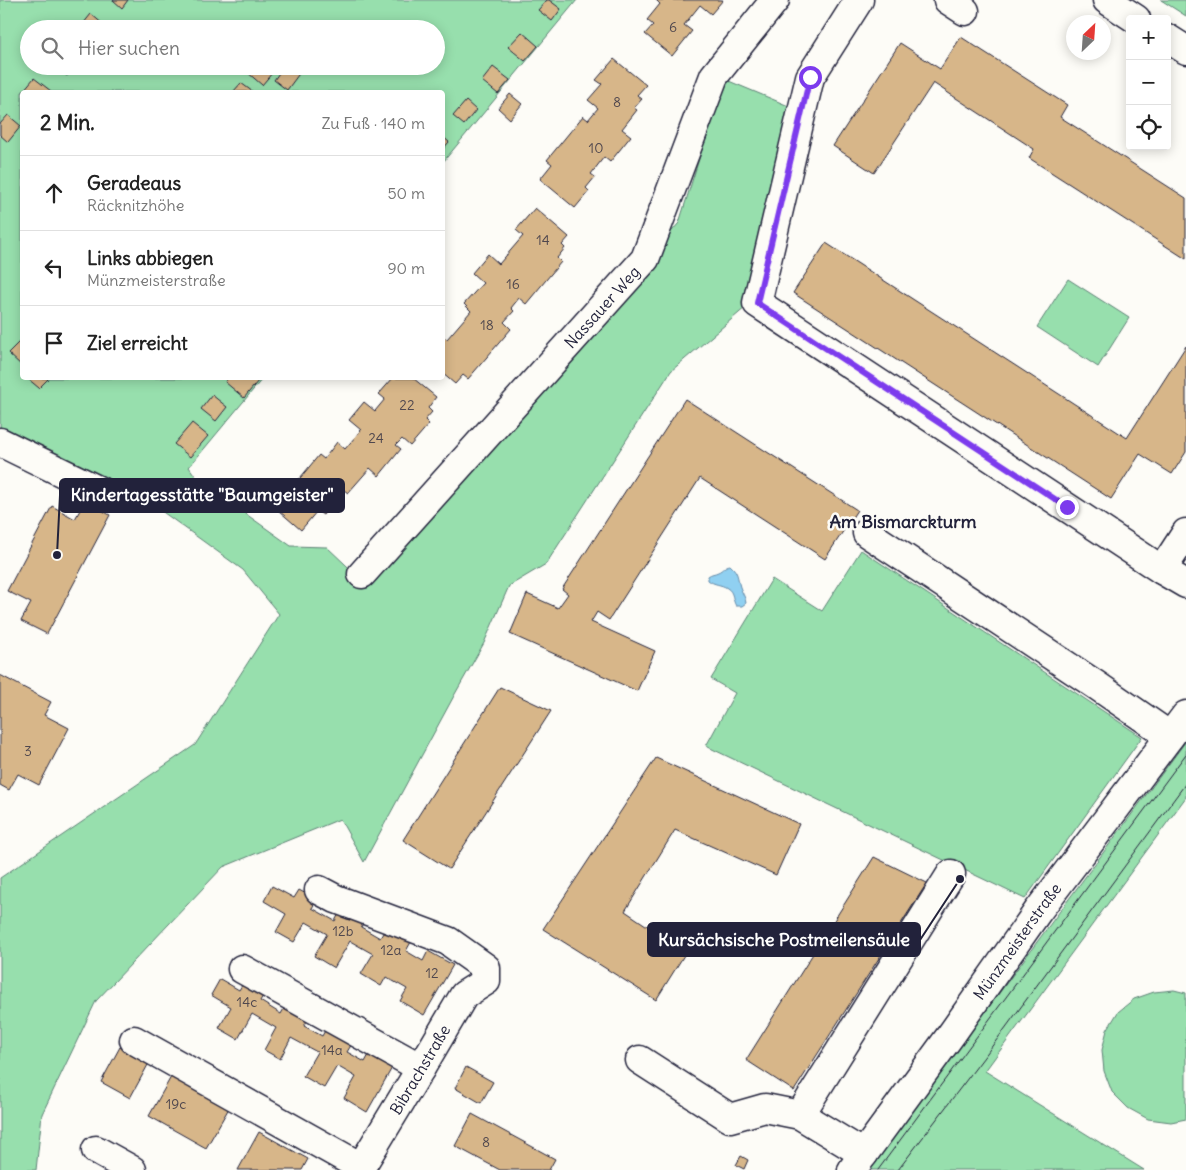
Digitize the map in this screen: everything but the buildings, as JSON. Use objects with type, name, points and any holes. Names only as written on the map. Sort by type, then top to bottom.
[{"type":"street","name":"Nassauer Weg","points":[[362,574],[645,260],[714,76],[775,0]]},
{"type":"street","points":[[859,0],[810,77],[757,303],[1186,584]]},
{"type":"street","points":[[1107,0],[1130,15]]},
{"type":"street","points":[[1171,41],[1186,50]]},
{"type":"street","points":[[0,442],[106,494]]},
{"type":"street","points":[[867,533],[1170,736]]},
{"type":"street","points":[[1162,570],[1186,533]]},
{"type":"street","name":"Münzmeisterstraße","points":[[858,1162],[1038,911],[1186,715]]},
{"type":"street","points":[[800,1115],[950,874]]},
{"type":"street","name":"Bibrachstraße","points":[[319,890],[336,899],[448,941],[486,968],[486,981],[464,995],[362,1169]]},
{"type":"street","points":[[242,969],[421,1068]]},
{"type":"street","points":[[134,1040],[362,1169]]},
{"type":"street","points":[[640,1060],[730,1118],[765,1108],[800,1115],[858,1162]]},
{"type":"street","points":[[96,1150],[132,1170]]},
{"type":"green space","points":[[0,0],[577,0],[445,160],[445,90],[20,90],[20,380],[261,380],[189,467],[198,480],[291,546],[327,547],[364,582],[679,223],[724,79],[791,107],[746,307],[671,371],[546,564],[509,586],[484,643],[364,862],[340,819],[223,867],[96,1001],[42,1114],[36,1170],[0,1170],[0,878],[195,745],[279,614],[243,570],[160,510],[0,434]]},
{"type":"green space","points":[[1161,0],[1186,0],[1186,16]]},
{"type":"green space","points":[[1068,279],[1129,318],[1098,367],[1037,327]]},
{"type":"green space","points":[[861,550],[1142,737],[1025,899],[706,746],[735,693],[711,679],[772,579],[822,611]]},
{"type":"green space","points":[[1186,741],[1186,797],[985,1071],[1144,1170],[868,1170]]},
{"type":"green space","points":[[1174,990],[1186,993],[1186,1119],[1171,1122],[1148,1119],[1128,1108],[1112,1092],[1104,1071],[1102,1050],[1107,1030],[1118,1012],[1134,999],[1154,992]]},
{"type":"water","points":[[730,565],[736,573],[745,598],[746,603],[742,606],[736,606],[729,590],[708,580],[708,576]]},
{"type":"tram line","points":[[878,1170],[1186,754]]},
{"type":"tram line","points":[[898,1170],[987,1053],[1186,783]]},
{"type":"place","name":"Kindertagesstätte \"Baumgeister\"","points":[[57,555]]},
{"type":"place","name":"Kursächsische Postmeilensäule","points":[[960,879]]},
{"type":"district","name":"Am Bismarckturm","points":[[903,521]]},
{"type":"route","points":[[810,77],[757,303],[1067,507]]}]
